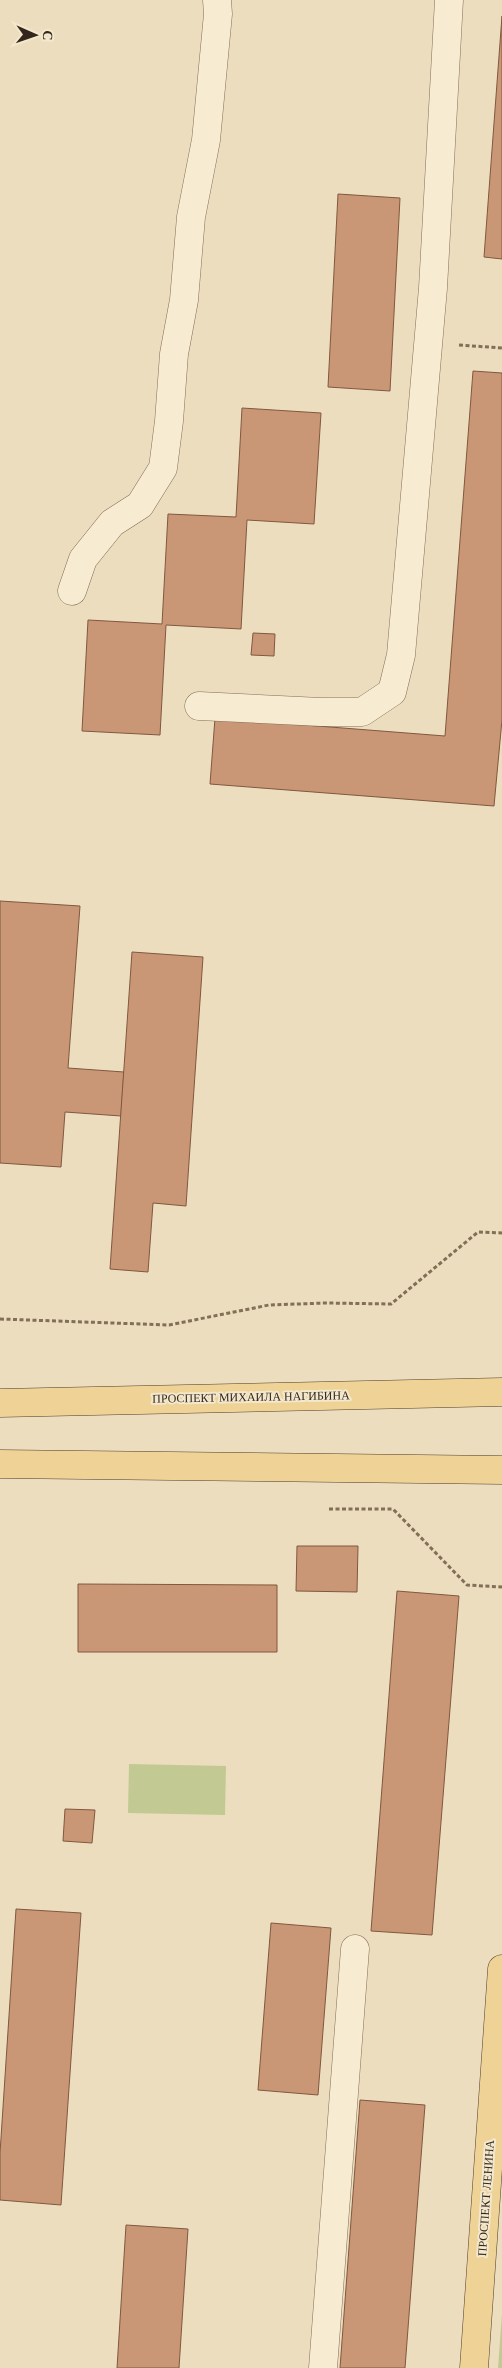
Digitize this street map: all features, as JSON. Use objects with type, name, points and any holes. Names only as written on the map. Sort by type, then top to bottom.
[{"type":"main road","name":"ПРОСПЕКТ МИХАИЛА НАГИБИНА","points":[[0,1403],[502,1392]]},
{"type":"main road","points":[[0,1464],[502,1470]]},
{"type":"main road","name":"ПРОСПЕКТ ЛЕНИНА","points":[[474,2368],[502,1969]]},
{"type":"lane","points":[[72,591],[83,559],[112,523],[140,505],[163,468],[170,420],[174,354],[184,300],[191,217],[206,140],[218,14],[217,0]]},
{"type":"lane","points":[[199,706],[321,712],[362,712],[392,692],[401,655],[429,342],[449,0]]},
{"type":"lane","points":[[324,2368],[355,1948]]},
{"type":"path","points":[[429,342],[502,348]]},
{"type":"path","points":[[0,1319],[169,1325],[269,1305],[326,1303],[391,1304],[478,1232],[502,1233]]},
{"type":"path","points":[[330,1509],[393,1509],[467,1585],[502,1587]]},
{"type":"green space","points":[[129,1764],[226,1766],[225,1815],[128,1813]]},
{"type":"green space","points":[[502,2314],[502,2368],[498,2368]]},
{"type":"building","points":[[502,16],[502,259],[484,257]]},
{"type":"building","points":[[338,194],[400,198],[390,391],[328,387]]},
{"type":"building","points":[[473,371],[502,373],[502,720],[494,806],[210,784],[215,718],[445,736]]},
{"type":"building","points":[[242,408],[321,413],[314,524],[247,520],[241,629],[166,625],[160,735],[82,731],[88,620],[162,624],[168,514],[236,517]]},
{"type":"building","points":[[253,633],[275,634],[274,656],[251,655]]},
{"type":"building","points":[[0,901],[80,906],[68,1068],[124,1072],[121,1116],[65,1112],[61,1167],[0,1163]]},
{"type":"building","points":[[132,952],[203,957],[186,1206],[153,1203],[148,1272],[110,1269]]},
{"type":"building","points":[[297,1546],[358,1546],[357,1592],[296,1591]]},
{"type":"building","points":[[78,1584],[277,1585],[277,1652],[78,1652]]},
{"type":"building","points":[[397,1591],[459,1596],[432,1935],[371,1931]]},
{"type":"building","points":[[65,1809],[95,1810],[92,1843],[63,1841]]},
{"type":"building","points":[[16,1909],[81,1913],[61,2205],[0,2200],[0,2153]]},
{"type":"building","points":[[271,1923],[331,1928],[318,2095],[258,2090]]},
{"type":"building","points":[[360,2100],[425,2105],[405,2368],[340,2368]]},
{"type":"building","points":[[126,2225],[188,2229],[179,2368],[117,2368]]}]
